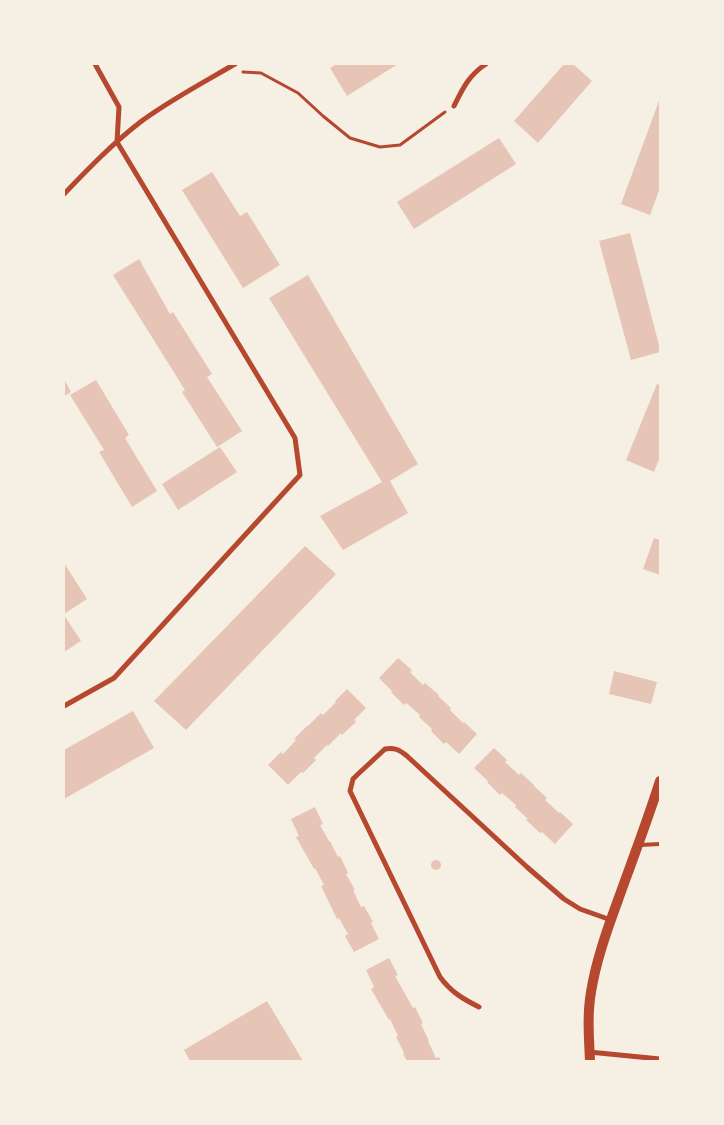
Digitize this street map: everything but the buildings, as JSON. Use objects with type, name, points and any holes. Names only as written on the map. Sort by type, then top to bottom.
[{"type":"main road","points":[[589,1057],[588,1025],[591,993],[598,961],[610,920],[647,822],[660,781]]},
{"type":"street","points":[[64,706],[114,678],[300,475],[295,438],[117,142],[119,107],[95,64]]},
{"type":"street","points":[[64,194],[117,142],[145,119],[235,64]]},
{"type":"street","points":[[454,106],[464,85],[476,70],[486,64]]},
{"type":"street","points":[[479,1007],[452,991],[440,977],[350,791],[353,779],[380,752],[390,748],[406,756],[564,899],[580,909],[610,920]]},
{"type":"street","points":[[589,1057],[660,1059]]},
{"type":"lane","points":[[638,845],[660,844]]},
{"type":"path","points":[[222,71],[261,73],[298,93],[350,138],[380,147],[400,145],[454,106]]}]
